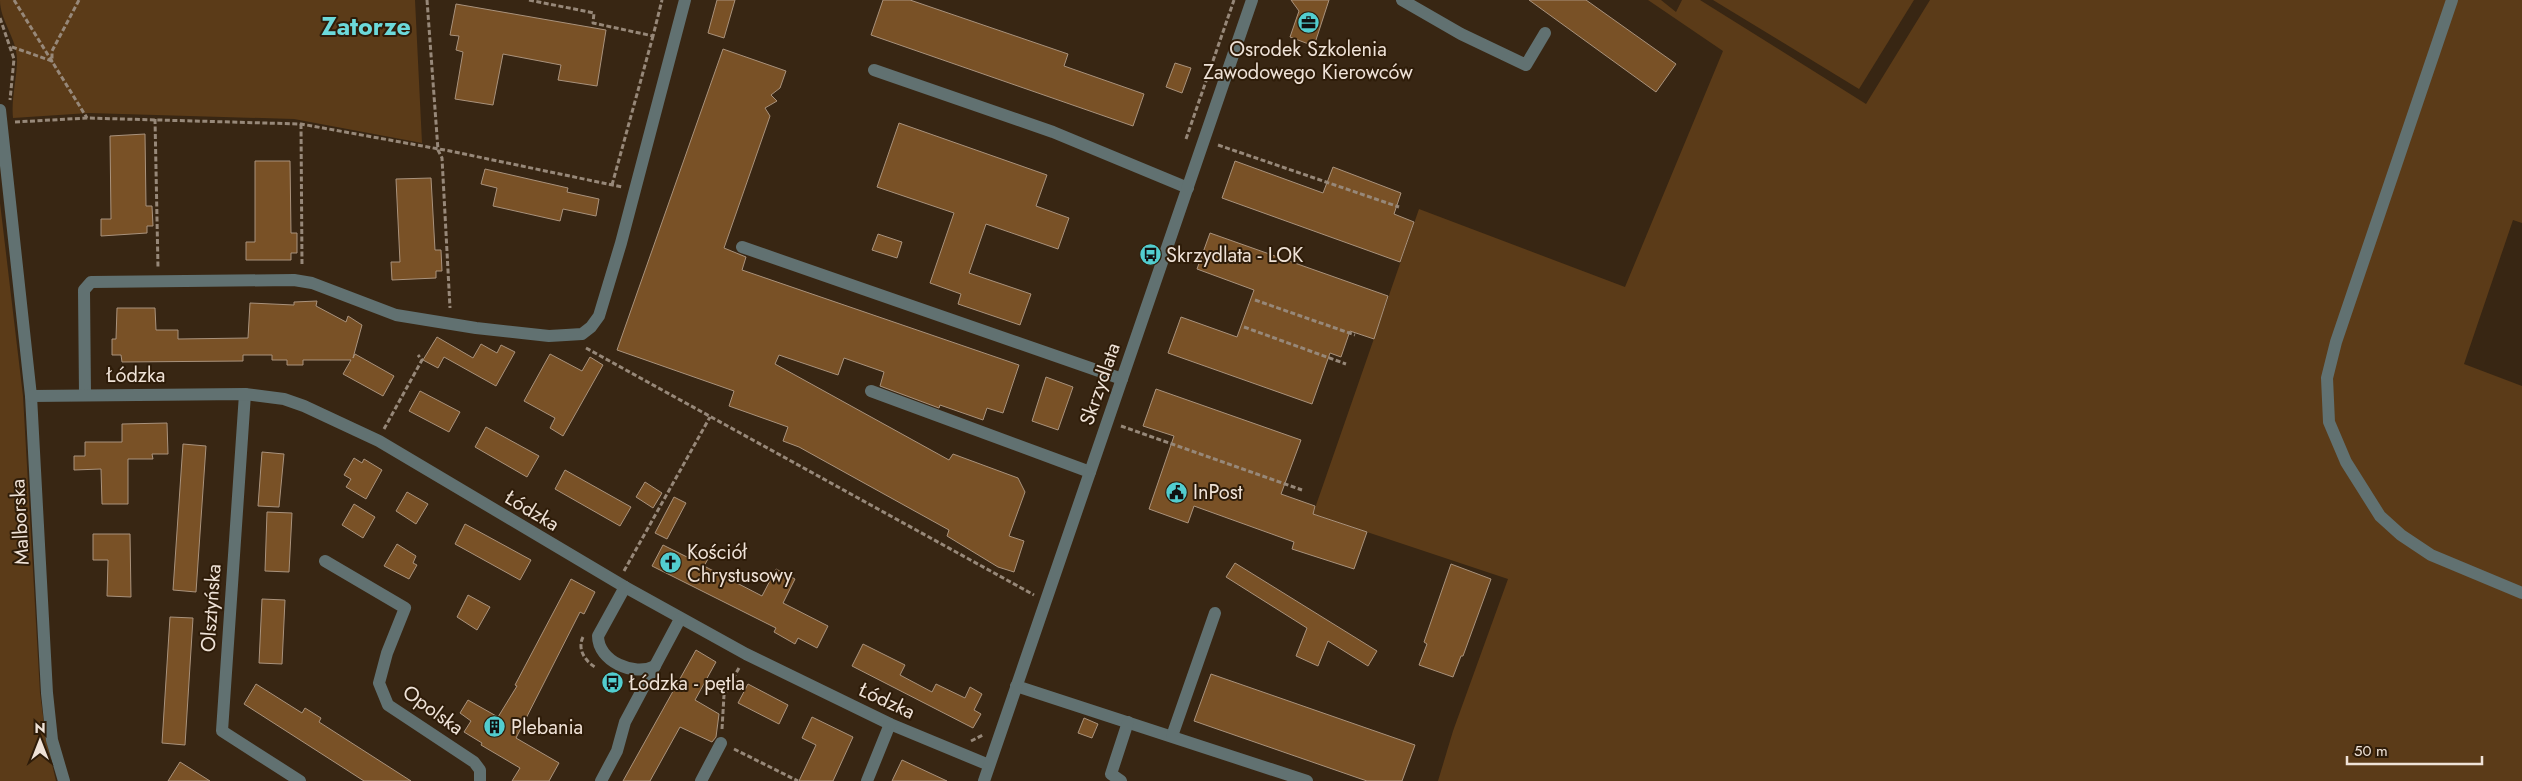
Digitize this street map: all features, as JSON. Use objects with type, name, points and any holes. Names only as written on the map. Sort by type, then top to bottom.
[{"type":"street","points":[[85,394],[84,290],[91,282],[302,281],[396,315],[450,324],[549,336],[582,334],[591,327],[599,316],[621,243],[686,0]]},
{"type":"street","name":"Skrzydlata","points":[[984,781],[1016,686],[1038,599],[1090,472],[1252,0]]},
{"type":"street","points":[[1402,0],[1461,34],[1526,65],[1545,33]]},
{"type":"street","points":[[2452,0],[2336,342],[2327,378],[2326,401],[2329,422],[2337,444],[2380,516],[2401,535],[2431,555],[2522,592]]},
{"type":"street","points":[[874,70],[1053,132],[1188,188]]},
{"type":"street","name":"Malborska","points":[[7,110],[31,396],[47,693],[52,740],[64,781]]},
{"type":"street","points":[[742,248],[1122,379]]},
{"type":"street","points":[[871,391],[1090,472]]},
{"type":"street","name":"Łódzka","points":[[31,396],[245,394],[284,399],[384,436],[625,587],[680,619],[746,654],[890,724],[989,765]]},
{"type":"street","name":"Olsztyńska","points":[[245,394],[222,732],[300,781]]},
{"type":"street","name":"Opolska","points":[[325,561],[405,608],[387,653],[379,683],[388,705],[474,762],[480,770],[480,781]]},
{"type":"street","points":[[625,587],[598,636],[598,644],[604,655],[630,669],[645,671],[655,666]]},
{"type":"street","points":[[1172,736],[1215,613]]},
{"type":"street","points":[[601,781],[617,751],[626,722],[680,619]]},
{"type":"street","points":[[1016,686],[1307,781]]},
{"type":"street","points":[[1121,781],[1111,774],[1128,722]]},
{"type":"street","points":[[867,781],[890,724]]},
{"type":"street","points":[[701,781],[721,743]]},
{"type":"path","points":[[14,0],[87,118]]},
{"type":"path","points":[[52,61],[52,51],[80,0]]},
{"type":"path","points":[[427,0],[438,150],[442,158],[450,324]]},
{"type":"path","points":[[529,0],[594,13],[592,23],[653,36]]},
{"type":"path","points":[[612,185],[662,0]]},
{"type":"path","points":[[1184,147],[1234,0]]},
{"type":"path","points":[[0,18],[14,59],[7,110],[12,122],[87,118],[301,124],[634,189]]},
{"type":"path","points":[[11,47],[52,61]]},
{"type":"path","points":[[155,119],[158,281]]},
{"type":"path","points":[[301,124],[302,281]]},
{"type":"path","points":[[1204,140],[1399,207]]},
{"type":"path","points":[[1255,300],[1355,335]]},
{"type":"path","points":[[1244,327],[1346,364]]},
{"type":"path","points":[[583,347],[1038,599],[1038,588]]},
{"type":"path","points":[[378,428],[384,436],[422,360],[418,354]]},
{"type":"path","points":[[614,569],[622,574],[710,417]]},
{"type":"path","points":[[1107,421],[1302,490]]},
{"type":"path","points":[[585,634],[580,643],[583,656],[589,664],[598,668]]},
{"type":"path","points":[[746,654],[724,695],[721,743],[798,781]]},
{"type":"path","points":[[967,741],[980,738],[984,734]]},
{"type":"shaded area","points":[[0,0],[415,0],[422,143],[294,119],[89,113],[13,118],[17,60]]},
{"type":"shaded area","points":[[1648,0],[1661,0],[1676,12],[1682,0],[1700,0],[1866,104],[1930,0],[2522,0],[2522,223],[2513,220],[2464,364],[2522,386],[2522,781],[1438,781],[1453,731],[1508,579],[1313,514],[1419,209],[1625,287],[1723,51]]},
{"type":"shaded area","points":[[1713,0],[1914,0],[1859,89]]},
{"type":"shaded area","points":[[0,203],[23,396],[40,693],[46,739],[56,781],[0,781]]},
{"type":"building","points":[[717,0],[735,0],[724,38],[708,33]]},
{"type":"building","points":[[883,0],[910,0],[1068,54],[1064,66],[1144,94],[1133,126],[871,35]]},
{"type":"building","name":"Osrodek Szkolenia Zawodowego Kierowców","points":[[1291,0],[1329,0],[1314,46],[1290,37],[1299,11]]},
{"type":"building","points":[[1529,0],[1586,0],[1676,64],[1656,92]]},
{"type":"building","points":[[456,4],[606,30],[597,86],[558,80],[561,65],[503,54],[493,105],[455,99],[463,52],[456,50],[459,36],[450,35]]},
{"type":"building","points":[[723,49],[786,71],[780,88],[771,95],[777,101],[765,108],[770,116],[724,248],[746,257],[742,270],[1019,365],[1003,413],[987,408],[983,420],[940,405],[939,408],[880,386],[884,372],[844,358],[838,375],[779,355],[775,364],[949,460],[953,454],[1018,478],[1025,492],[1009,536],[1024,541],[1014,572],[998,567],[947,536],[949,530],[799,447],[783,441],[788,427],[729,406],[734,391],[617,350]]},
{"type":"building","points":[[1175,63],[1191,68],[1182,93],[1166,87]]},
{"type":"building","points":[[899,123],[1047,175],[1036,206],[1069,218],[1058,249],[986,224],[969,273],[1031,294],[1020,325],[958,304],[961,294],[930,283],[954,213],[877,187]]},
{"type":"building","points":[[145,134],[146,206],[152,206],[153,226],[147,226],[147,233],[101,236],[101,219],[111,219],[110,136]]},
{"type":"building","points":[[255,161],[290,161],[291,233],[297,233],[297,253],[291,253],[291,260],[246,260],[246,242],[255,242]]},
{"type":"building","points":[[1235,161],[1323,193],[1333,167],[1401,193],[1394,214],[1414,222],[1400,262],[1222,198]]},
{"type":"building","points":[[485,169],[568,188],[567,192],[599,199],[596,216],[563,209],[560,221],[493,206],[497,188],[481,184]]},
{"type":"building","points":[[431,178],[435,250],[441,250],[442,271],[436,271],[436,278],[392,280],[391,262],[400,262],[396,179]]},
{"type":"building","points":[[1210,233],[1388,296],[1374,339],[1350,331],[1341,357],[1330,353],[1312,404],[1168,353],[1181,317],[1237,337],[1254,290],[1197,269]]},
{"type":"building","points":[[878,234],[902,242],[897,258],[872,250]]},
{"type":"building","points":[[317,301],[316,306],[346,322],[348,316],[362,325],[353,358],[355,354],[394,376],[383,396],[343,374],[351,360],[303,360],[303,365],[287,365],[287,360],[272,360],[272,355],[243,355],[243,361],[122,362],[121,355],[112,355],[112,339],[116,339],[117,308],[155,308],[156,330],[178,330],[178,339],[248,338],[250,303],[294,305],[294,302]]},
{"type":"building","points":[[437,337],[473,358],[481,344],[497,353],[501,345],[515,352],[496,386],[444,357],[438,368],[423,360]]},
{"type":"building","points":[[550,354],[582,371],[590,357],[603,365],[563,436],[550,428],[555,418],[524,401]]},
{"type":"building","points":[[1046,377],[1073,387],[1058,430],[1032,421]]},
{"type":"building","points":[[1156,389],[1301,440],[1281,494],[1315,506],[1313,514],[1367,532],[1354,569],[1292,549],[1294,542],[1194,506],[1188,523],[1149,509],[1174,436],[1143,426]]},
{"type":"building","points":[[420,391],[460,412],[449,432],[409,411]]},
{"type":"building","points":[[167,423],[168,454],[152,454],[153,459],[128,459],[128,504],[102,504],[101,469],[74,470],[74,456],[85,456],[85,442],[122,442],[122,424]]},
{"type":"building","points":[[486,427],[539,456],[527,477],[475,447]]},
{"type":"building","points":[[183,444],[206,446],[196,592],[173,590]]},
{"type":"building","points":[[262,452],[284,454],[279,507],[258,506]]},
{"type":"building","points":[[354,458],[362,463],[364,459],[382,470],[366,499],[346,487],[351,479],[344,475]]},
{"type":"building","points":[[565,470],[631,507],[620,526],[555,489]]},
{"type":"building","points":[[645,482],[662,493],[653,508],[636,497]]},
{"type":"building","points":[[407,492],[428,504],[416,524],[396,511]]},
{"type":"building","points":[[674,497],[686,503],[667,539],[655,533]]},
{"type":"building","points":[[354,504],[375,517],[363,538],[342,525]]},
{"type":"building","points":[[267,512],[292,513],[289,572],[265,571]]},
{"type":"building","points":[[465,524],[531,560],[520,580],[455,544]]},
{"type":"building","points":[[93,534],[130,534],[131,597],[107,596],[108,560],[93,560]]},
{"type":"building","points":[[397,544],[416,556],[413,563],[417,565],[409,579],[384,566]]},
{"type":"building","points":[[663,545],[691,559],[695,552],[708,559],[704,566],[762,596],[776,569],[795,579],[783,603],[828,626],[817,648],[798,638],[795,644],[774,632],[776,628],[652,566]]},
{"type":"building","points":[[1235,563],[1377,651],[1368,666],[1328,641],[1318,666],[1296,656],[1307,628],[1226,577]]},
{"type":"building","points":[[1451,564],[1491,579],[1463,656],[1461,656],[1453,677],[1419,665],[1427,644],[1424,642]]},
{"type":"building","points":[[571,579],[595,592],[584,614],[580,612],[516,738],[559,763],[549,781],[512,781],[520,768],[481,745],[482,743],[464,732],[471,721],[460,713],[468,700],[498,717],[517,686],[515,685]]},
{"type":"building","points":[[468,595],[490,607],[477,630],[457,617]]},
{"type":"building","points":[[262,599],[285,600],[282,664],[259,663]]},
{"type":"building","points":[[170,617],[193,618],[185,745],[162,743]]},
{"type":"building","points":[[863,644],[905,665],[900,675],[932,692],[936,684],[965,698],[970,687],[982,694],[974,710],[981,714],[973,728],[852,666]]},
{"type":"building","points":[[696,650],[716,662],[695,700],[719,714],[716,737],[712,742],[680,727],[650,781],[623,781]]},
{"type":"building","points":[[1211,674],[1415,745],[1402,781],[1367,781],[1194,721]]},
{"type":"building","points":[[256,684],[302,713],[305,708],[321,718],[319,722],[411,781],[364,781],[244,704]]},
{"type":"building","points":[[748,684],[788,705],[779,724],[738,703]]},
{"type":"building","points":[[812,717],[853,737],[833,781],[799,781],[816,745],[802,738]]},
{"type":"building","points":[[1084,718],[1098,724],[1092,738],[1078,733]]},
{"type":"building","points":[[902,760],[947,781],[892,781]]},
{"type":"building","points":[[180,762],[210,781],[168,781]]},
{"type":"place","name":"Osrodek Szkolenia Zawodowego Kierowców","points":[[1308,23]]},
{"type":"place","name":"Skrzydlata - LOK","points":[[1150,255]]},
{"type":"place","name":"InPost","points":[[1177,492]]},
{"type":"place","name":"Kościół Chrystusowy","points":[[671,563]]},
{"type":"place","name":"Łódzka - pętla","points":[[613,683]]},
{"type":"place","name":"Plebania","points":[[495,727]]},
{"type":"district","name":"Zatorze","points":[[366,26]]}]
